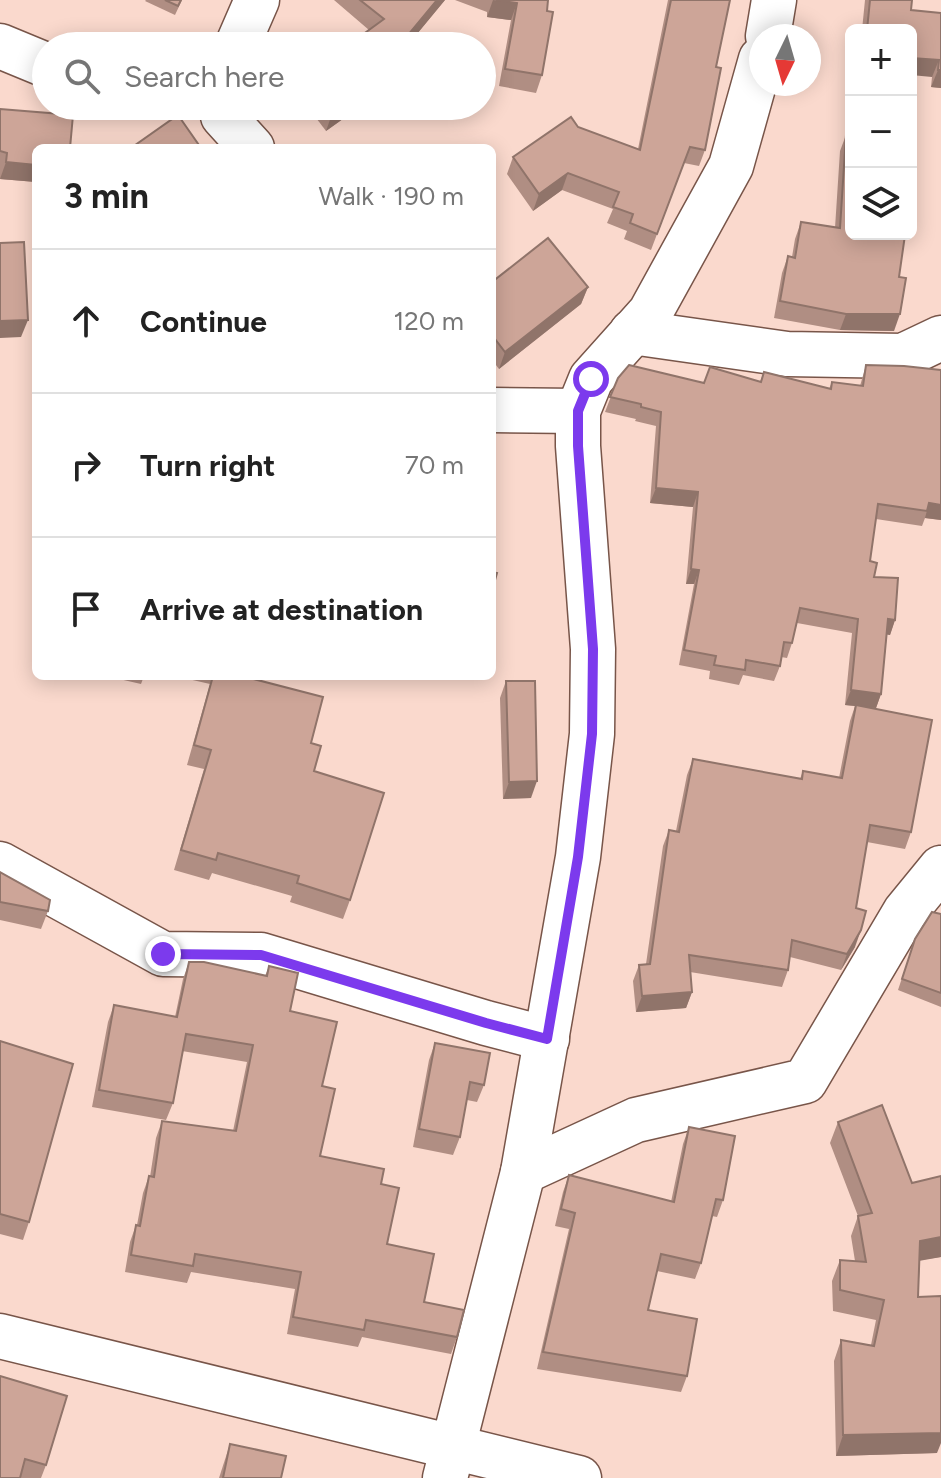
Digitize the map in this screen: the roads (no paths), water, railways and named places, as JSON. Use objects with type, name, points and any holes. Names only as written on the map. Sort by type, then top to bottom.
[{"type":"street","points":[[243,32],[257,0]]},
{"type":"street","points":[[770,24],[774,0]]},
{"type":"street","points":[[0,46],[32,59]]},
{"type":"street","points":[[448,1463],[523,1172],[578,857],[592,734],[593,649],[578,411],[591,379],[650,313],[731,166],[751,96]]},
{"type":"street","points":[[227,120],[248,144]]},
{"type":"street","points":[[632,332],[787,354],[903,356],[941,338]]},
{"type":"street","points":[[496,413],[578,411]]},
{"type":"street","points":[[0,864],[163,954],[261,955],[547,1039]]},
{"type":"street","points":[[523,1172],[636,1120],[805,1081],[905,912],[941,868]]},
{"type":"street","points":[[0,1336],[448,1463],[579,1478]]}]
